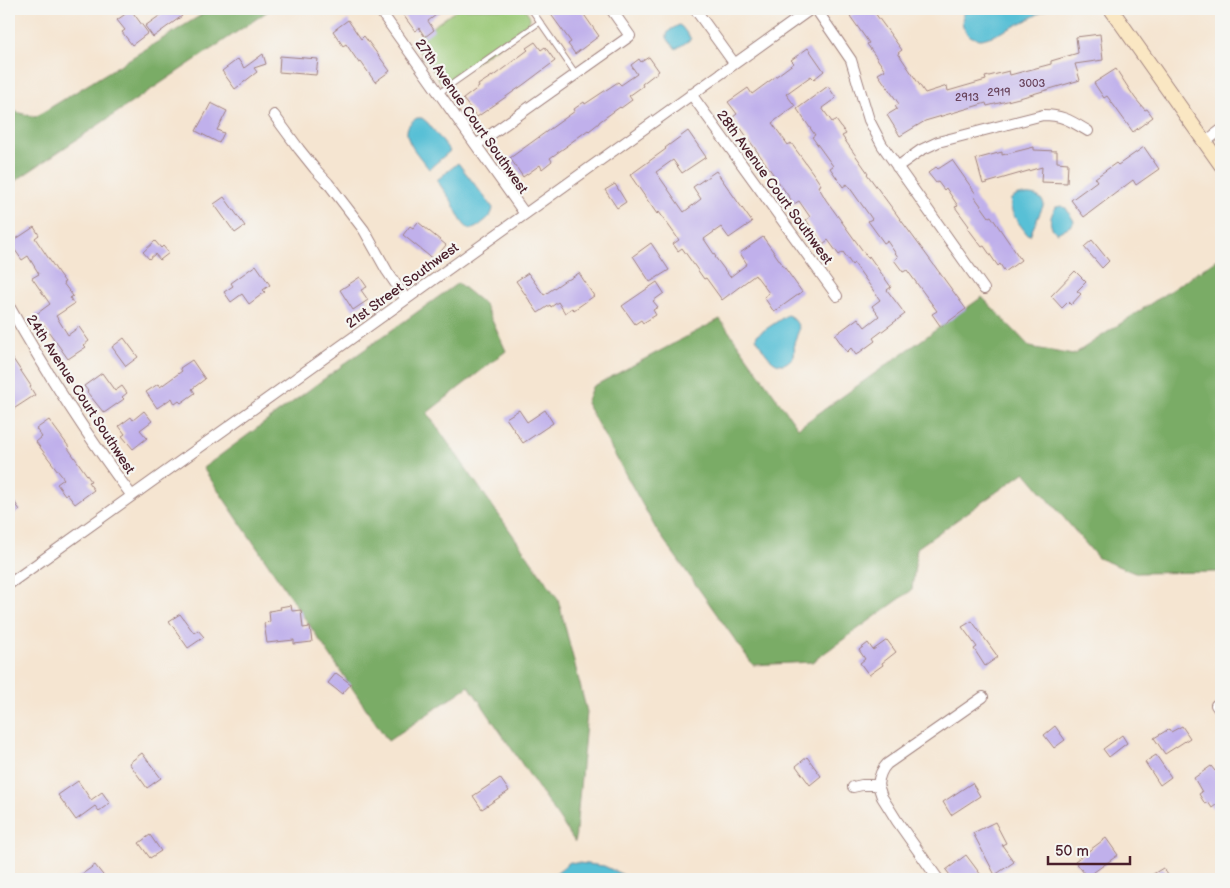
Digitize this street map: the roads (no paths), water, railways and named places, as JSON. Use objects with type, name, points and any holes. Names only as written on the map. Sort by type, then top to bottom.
[{"type":"street","name":"27th Avenue Court Southwest","points":[[379,9],[525,214]]},
{"type":"street","points":[[476,145],[630,36],[611,9]]},
{"type":"street","points":[[695,9],[734,63]]},
{"type":"street","name":"21st Street Southwest","points":[[9,584],[811,9]]},
{"type":"street","points":[[816,9],[851,60],[869,120],[882,145],[984,289]]},
{"type":"street","points":[[1110,9],[1221,165]]},
{"type":"street","name":"28th Avenue Court Southwest","points":[[691,94],[837,296]]},
{"type":"street","points":[[274,115],[364,230],[387,271],[406,299]]},
{"type":"street","points":[[897,167],[921,150],[938,142],[1043,115],[1058,115],[1088,131]]},
{"type":"street","points":[[1205,142],[1221,130]]},
{"type":"street","name":"24th Avenue Court Southwest","points":[[9,306],[51,378],[101,454],[132,496]]},
{"type":"street","points":[[938,879],[896,821],[882,796],[878,785],[879,776],[887,764],[983,697]]},
{"type":"street","points":[[853,787],[878,785]]},
{"type":"lane","points":[[531,9],[576,74]]},
{"type":"lane","points":[[439,93],[540,22]]},
{"type":"water","points":[[969,9],[1047,9],[1024,22],[980,39],[969,35],[963,26],[963,16]]},
{"type":"water","points":[[679,25],[691,39],[676,49],[667,38],[667,34]]},
{"type":"water","points":[[417,118],[422,118],[428,123],[450,151],[429,169],[414,150],[407,136],[407,129],[410,123]]},
{"type":"water","points":[[458,163],[493,208],[492,213],[487,219],[472,229],[468,228],[462,221],[451,200],[437,180]]},
{"type":"water","points":[[1018,195],[1036,196],[1044,204],[1030,235],[1027,234],[1018,222],[1011,209],[1011,199]]},
{"type":"water","points":[[1056,207],[1066,208],[1074,221],[1072,225],[1057,233],[1050,221]]},
{"type":"water","points":[[787,315],[794,320],[799,329],[794,343],[793,356],[786,363],[781,364],[776,363],[768,356],[756,338],[757,335]]},
{"type":"water","points":[[570,862],[604,866],[632,879],[548,879]]}]
